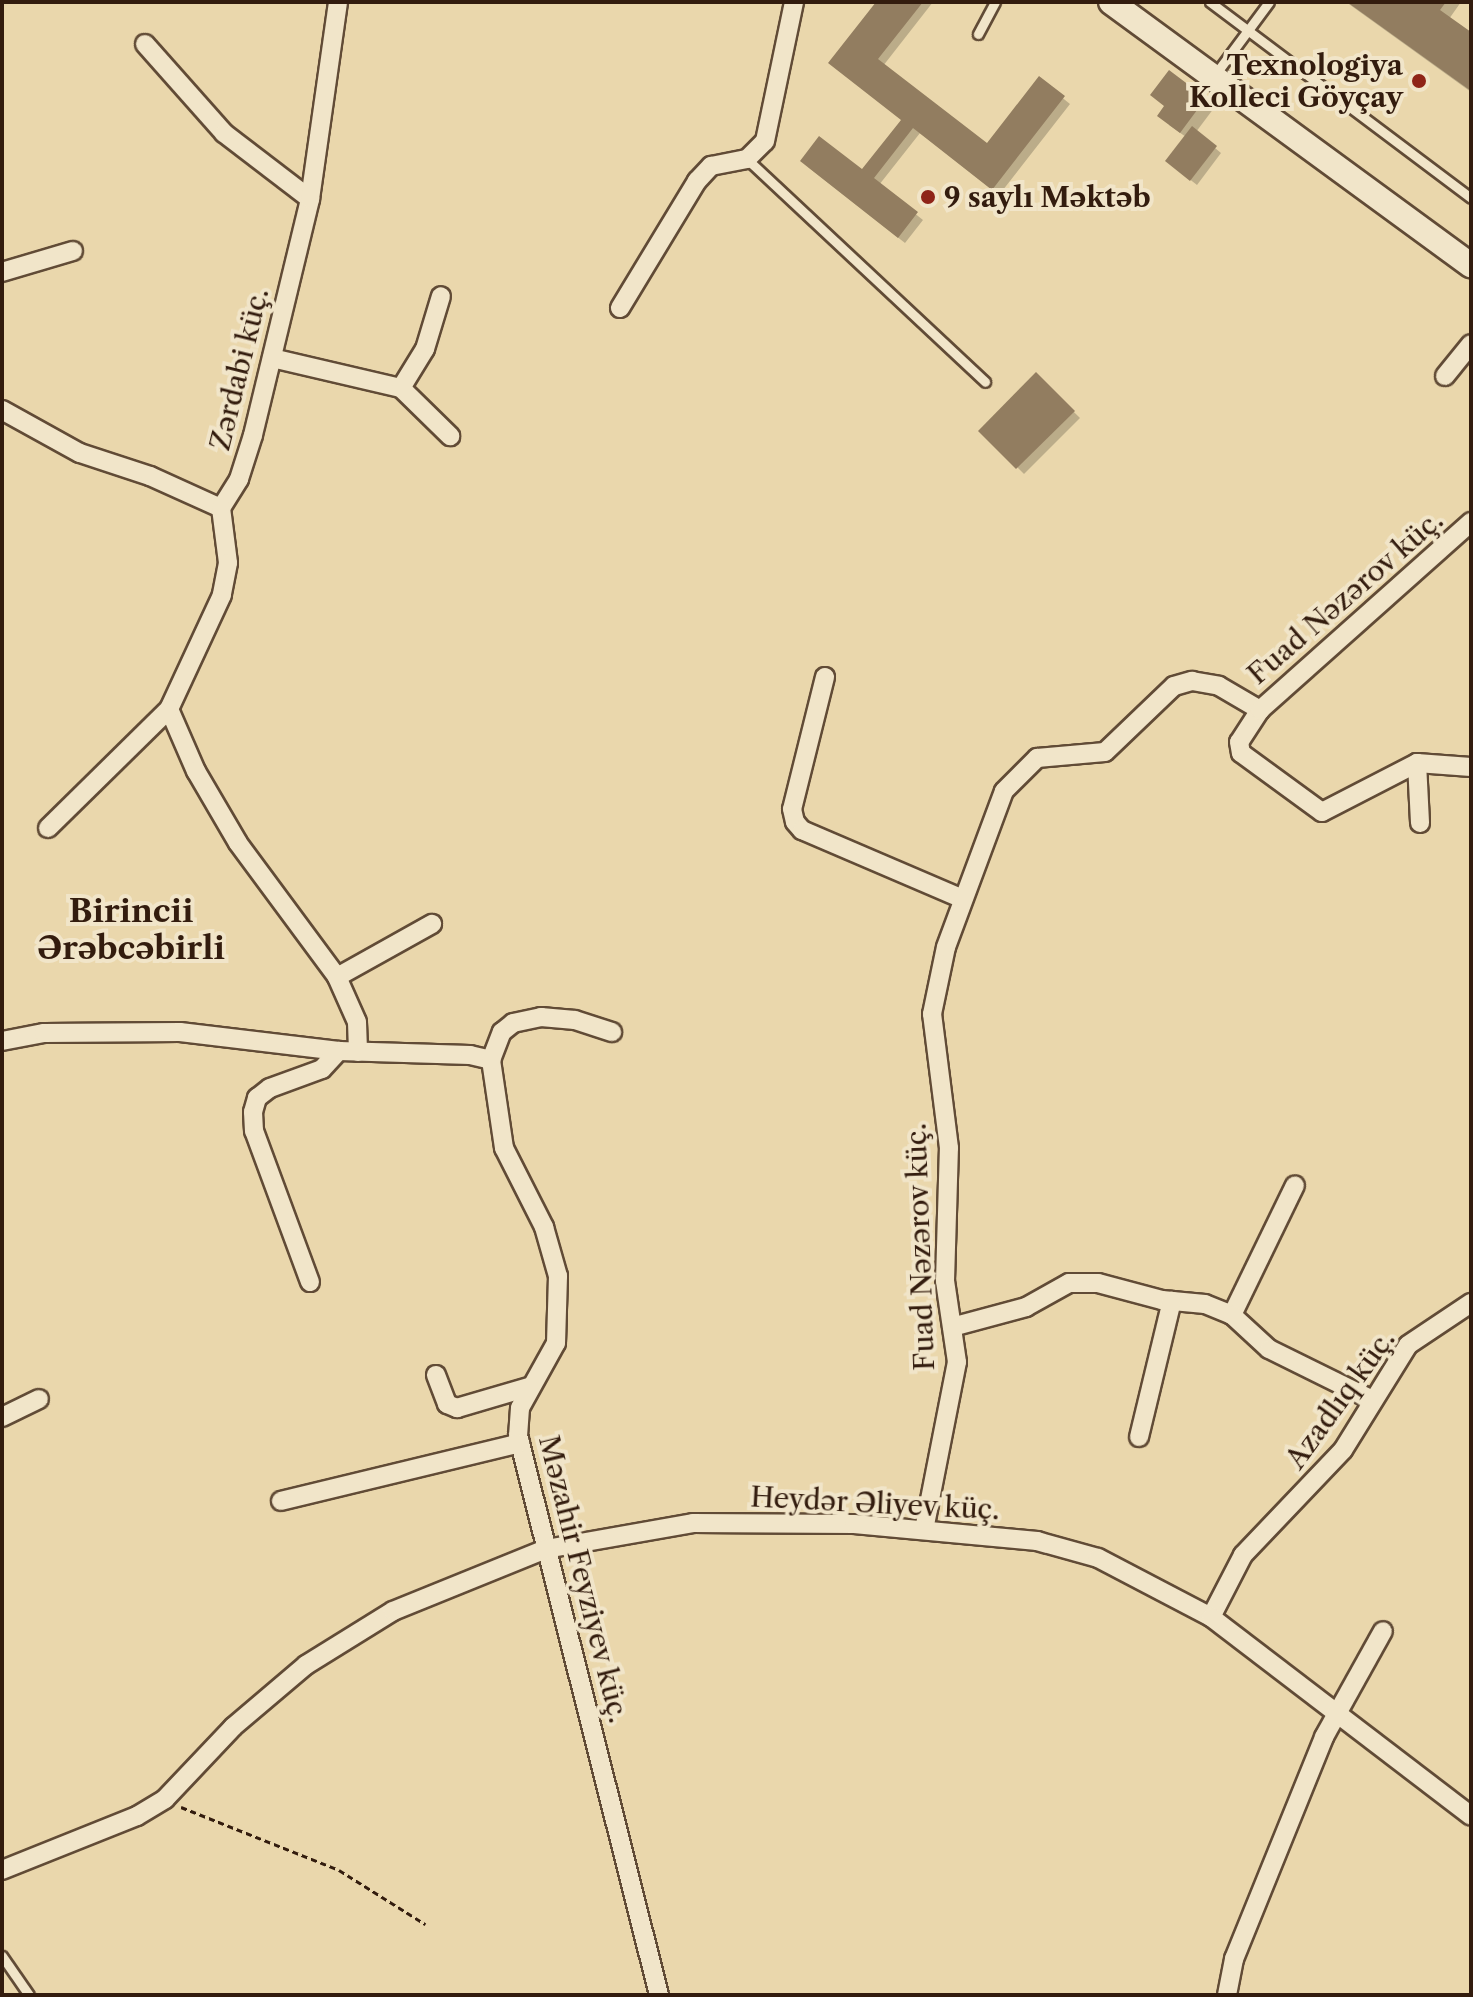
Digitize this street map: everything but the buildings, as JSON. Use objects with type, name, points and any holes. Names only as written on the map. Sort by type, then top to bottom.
[{"type":"main road","points":[[1111,2],[1471,265]]},
{"type":"street","name":"Zərdabi küç.","points":[[221,508],[239,479],[310,199],[338,2]]},
{"type":"street","points":[[620,308],[697,181],[711,166],[747,159],[765,141],[794,2]]},
{"type":"street","points":[[145,44],[224,133],[310,199]]},
{"type":"street","points":[[2,272],[73,251]]},
{"type":"street","points":[[401,388],[420,363],[441,296]]},
{"type":"street","points":[[1445,376],[1471,344]]},
{"type":"street","points":[[272,358],[401,388],[450,436]]},
{"type":"street","points":[[2,410],[80,453],[150,476],[221,508],[228,563],[222,595],[169,709],[48,828]]},
{"type":"street","name":"Fuad Nəzərov küç.","points":[[924,1530],[957,1362],[945,1281],[949,1148],[932,1014],[946,947],[1004,791],[1037,758],[1105,752],[1156,700],[1192,681],[1219,686],[1260,710],[1471,522]]},
{"type":"street","points":[[825,677],[792,809],[795,822],[802,830],[963,899]]},
{"type":"street","points":[[169,709],[196,771],[238,843],[337,977],[357,1022],[348,1051],[322,1069],[270,1088],[257,1098],[253,1112],[254,1131],[310,1282]]},
{"type":"street","points":[[1260,710],[1239,742],[1241,753],[1312,808],[1337,808],[1417,763],[1471,767]]},
{"type":"street","points":[[1417,763],[1420,823]]},
{"type":"street","points":[[337,977],[432,924]]},
{"type":"street","points":[[2,1041],[44,1033],[180,1032],[348,1051],[470,1055],[491,1060],[502,1032],[513,1023],[563,1019],[612,1032]]},
{"type":"street","name":"Məzahir Feyziyev küç.","points":[[491,1060],[504,1148],[544,1227],[556,1265],[556,1343],[549,1363],[529,1387],[520,1408],[520,1443],[659,1995]]},
{"type":"street","points":[[1232,1315],[1295,1185]]},
{"type":"street","points":[[952,1327],[1026,1307],[1069,1283],[1098,1283],[1172,1301],[1205,1304],[1232,1315],[1269,1349],[1372,1400]]},
{"type":"street","points":[[1139,1437],[1172,1301]]},
{"type":"street","name":"Azadlıq küç.","points":[[1211,1617],[1243,1555],[1343,1450],[1408,1345],[1471,1303]]},
{"type":"street","points":[[436,1375],[447,1404],[457,1408],[529,1387]]},
{"type":"street","points":[[2,1417],[39,1399]]},
{"type":"street","points":[[281,1501],[520,1443]]},
{"type":"street","name":"Heydər Əliyev küç.","points":[[2,1870],[137,1816],[165,1799],[233,1727],[306,1665],[393,1611],[546,1549],[693,1523],[854,1524],[924,1530],[1037,1541],[1098,1558],[1211,1617],[1471,1816]]},
{"type":"street","points":[[1227,1995],[1234,1959],[1337,1713],[1383,1631]]},
{"type":"lane","points":[[978,34],[995,2]]},
{"type":"lane","points":[[1210,2],[1471,198]]},
{"type":"lane","points":[[1214,76],[1269,2]]},
{"type":"lane","points":[[747,159],[985,382]]},
{"type":"lane","points":[[2,1956],[29,1995]]},
{"type":"path","points":[[165,1799],[339,1870],[425,1924]]},
{"type":"place","name":"Texnologiya Kolleci Göyçay","points":[[1419,81]]},
{"type":"place","name":"9 saylı Məktəb","points":[[928,197]]},
{"type":"district","name":"Birincii Ərəbcəbirli","points":[[131,930]]}]
